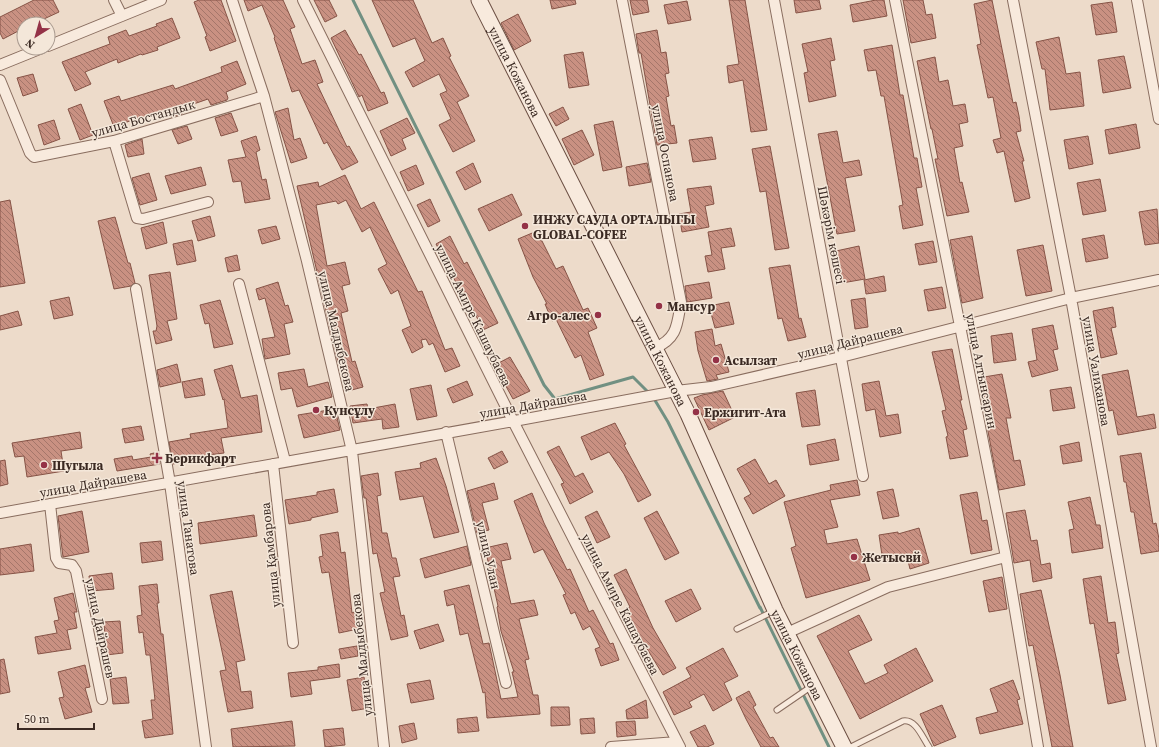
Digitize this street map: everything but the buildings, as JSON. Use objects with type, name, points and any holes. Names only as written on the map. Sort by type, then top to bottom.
[{"type":"main road","name":"улица Кожанова","points":[[479,0],[655,348],[775,610],[844,747]]},
{"type":"street","points":[[114,0],[122,16]]},
{"type":"street","points":[[56,43],[161,0]]},
{"type":"street","name":"улица Малдыбекова","points":[[232,0],[264,96],[307,261],[352,451],[384,747]]},
{"type":"street","name":"улица Амире Кашаубаева","points":[[303,0],[513,421],[678,744]]},
{"type":"street","name":"улица Оспанова","points":[[622,0],[681,302],[676,328],[673,334],[669,340],[655,348]]},
{"type":"street","name":"Шәкәрім көшесі","points":[[774,0],[862,476]]},
{"type":"street","name":"улица Алтынсарин","points":[[895,0],[1006,557],[1038,747]]},
{"type":"street","name":"улица Уалиханова","points":[[1013,0],[1071,298],[1151,747]]},
{"type":"street","points":[[1137,0],[1159,119]]},
{"type":"street","points":[[1,63],[20,56]]},
{"type":"street","name":"улица Бостандык","points":[[0,80],[30,153],[34,158],[114,141],[264,96]]},
{"type":"street","points":[[114,141],[137,218],[143,219],[208,202]]},
{"type":"street","name":"улица Дайрашева","points":[[0,513],[285,461],[352,451],[446,432],[676,391],[712,386],[841,357],[1071,298],[1159,280]]},
{"type":"street","points":[[239,284],[285,461]]},
{"type":"street","name":"улица Танатова","points":[[136,289],[170,483],[206,747]]},
{"type":"street","name":"улица Улан","points":[[446,432],[506,683]]},
{"type":"street","name":"улица Қамбарова","points":[[273,464],[293,643]]},
{"type":"street","name":"улица Дайрашев","points":[[50,504],[56,558],[59,563],[72,565],[76,571],[102,699]]},
{"type":"street","points":[[787,633],[888,587],[1006,557]]},
{"type":"street","points":[[611,747],[678,744]]},
{"type":"lane","points":[[737,629],[775,610]]},
{"type":"lane","points":[[777,710],[813,685]]},
{"type":"lane","points":[[851,747],[903,721],[909,720],[913,723],[929,747]]},
{"type":"waterway","points":[[353,0],[544,385],[555,399],[633,377],[649,393]]},
{"type":"waterway","points":[[653,397],[668,422],[760,608]]},
{"type":"waterway","points":[[760,607],[829,747]]},
{"type":"place","name":"ИНЖУ САУДА ОРТАЛЫГЫ GLOBAL-COFEE","points":[[525,226]]},
{"type":"place","name":"Мансур","points":[[659,306]]},
{"type":"place","name":"Агро-алес","points":[[598,315]]},
{"type":"place","name":"Асылзат","points":[[716,360]]},
{"type":"place","name":"Кунсұлу","points":[[316,410]]},
{"type":"place","name":"Ержигит-Ата","points":[[696,412]]},
{"type":"place","name":"Берикфарт","points":[[157,458]]},
{"type":"place","name":"Шугыла","points":[[44,465]]},
{"type":"place","name":"Жетысвй","points":[[854,557]]}]
